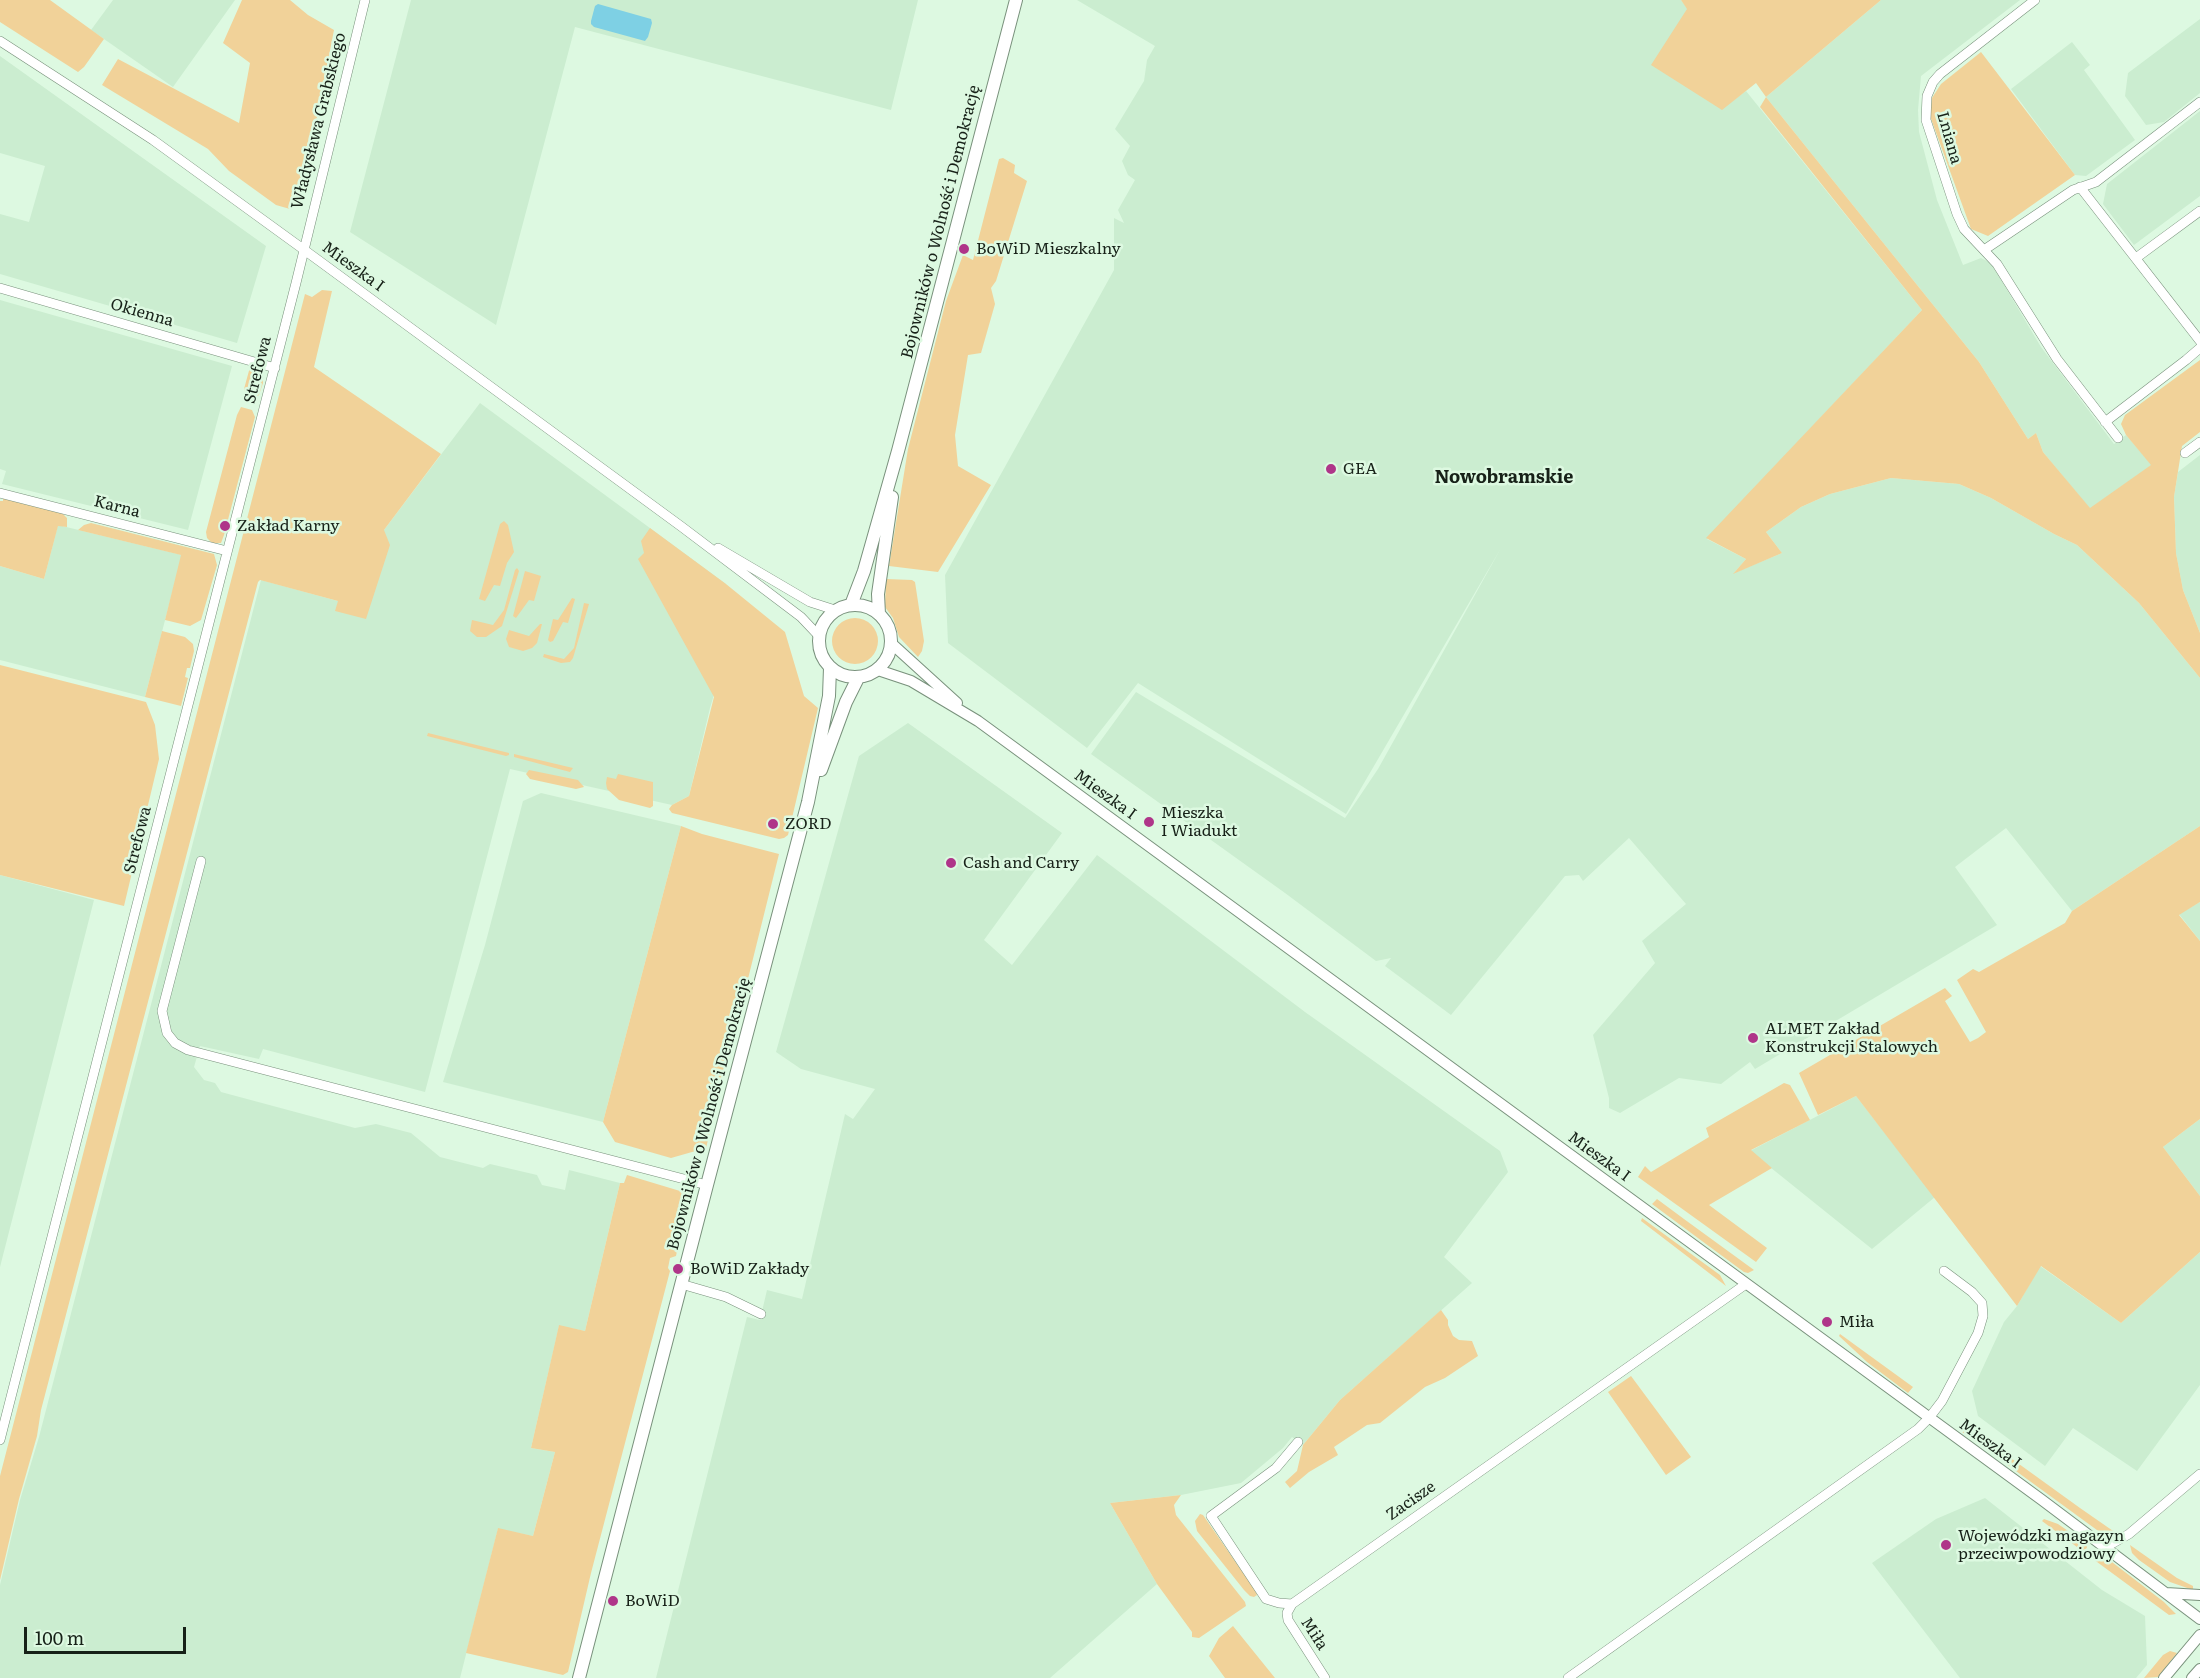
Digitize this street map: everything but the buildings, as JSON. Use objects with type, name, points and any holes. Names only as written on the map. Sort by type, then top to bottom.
[{"type":"main road","name":"Bojowników o Wolność i Demokrację","points":[[850,605],[864,571],[898,452],[1016,0]]},
{"type":"main road","name":"Bojowników o Wolność i Demokrację","points":[[879,614],[880,574],[898,452]]},
{"type":"main road","points":[[850,605],[861,605],[879,614],[890,632],[891,643],[885,662],[878,670],[858,678],[838,674],[830,668],[822,659],[818,647],[818,635],[824,621],[835,610],[850,605]]},
{"type":"main road","name":"Bojowników o Wolność i Demokrację","points":[[579,1678],[808,802],[829,696],[830,668]]},
{"type":"main road","name":"Bojowników o Wolność i Demokrację","points":[[808,802],[846,702],[858,678]]},
{"type":"street","name":"Władysława Grabskiego","points":[[303,249],[365,0]]},
{"type":"street","name":"Lniana","points":[[2035,0],[1940,74],[1927,96],[1926,120],[1964,229],[1997,264],[2057,359],[2118,438]]},
{"type":"street","name":"Mieszka I","points":[[0,41],[153,140],[682,527],[801,617],[818,635]]},
{"type":"street","points":[[1984,250],[2073,190],[2096,182],[2200,102]]},
{"type":"street","points":[[2080,188],[2200,341]]},
{"type":"street","points":[[2136,258],[2200,210]]},
{"type":"street","name":"Strefowa","points":[[0,1440],[275,368],[303,249]]},
{"type":"street","name":"Okienna","points":[[0,288],[275,368]]},
{"type":"street","points":[[2105,422],[2200,348]]},
{"type":"street","points":[[2185,453],[2200,442]]},
{"type":"street","name":"Karna","points":[[0,493],[227,551]]},
{"type":"street","name":"Mieszka I","points":[[682,527],[810,602],[835,610]]},
{"type":"street","name":"Mieszka I","points":[[891,643],[978,721]]},
{"type":"street","name":"Mieszka I","points":[[878,670],[911,681],[978,721],[2106,1547],[2200,1619]]},
{"type":"street","points":[[201,861],[162,1011],[167,1033],[175,1043],[188,1050],[707,1185]]},
{"type":"street","points":[[1568,1678],[1918,1429],[1929,1418],[1942,1401],[1978,1333],[1983,1317],[1982,1303],[1972,1292],[1944,1272]]},
{"type":"street","points":[[681,1284],[726,1297],[761,1314]]},
{"type":"street","name":"Zacisze","points":[[1292,1604],[1746,1284]]},
{"type":"street","points":[[1292,1604],[1279,1604],[1266,1599],[1211,1516],[1276,1468],[1298,1442]]},
{"type":"street","points":[[2106,1547],[2129,1533],[2200,1474]]},
{"type":"street","points":[[2166,1593],[2200,1594]]},
{"type":"street","name":"Miła","points":[[1292,1604],[1287,1613],[1288,1620],[1325,1678]]},
{"type":"street","points":[[2164,1678],[2200,1635]]},
{"type":"street","points":[[2192,1678],[2200,1669]]},
{"type":"shaded area","points":[[0,0],[50,0],[104,39],[78,72],[0,22]]},
{"type":"shaded area","points":[[113,0],[235,0],[173,87],[91,30]]},
{"type":"shaded area","points":[[242,0],[290,0],[308,15],[334,30],[300,204],[290,209],[276,205],[229,171],[208,149],[102,85],[118,59],[239,123],[250,63],[223,43]]},
{"type":"shaded area","points":[[411,0],[918,0],[891,110],[575,27],[496,325],[350,232]]},
{"type":"shaded area","points":[[1077,0],[1681,0],[1687,8],[1721,109],[1746,91],[1922,310],[1707,539],[1746,559],[1734,573],[1782,553],[1766,532],[1801,507],[1830,494],[1891,478],[1959,484],[1991,498],[2077,545],[2139,603],[2200,678],[2200,826],[2072,911],[2006,828],[1955,867],[1997,925],[1755,1069],[1750,1062],[1721,1084],[1679,1078],[1620,1113],[1609,1108],[1609,1098],[1593,1035],[1655,963],[1642,941],[1686,904],[1629,838],[1583,881],[1579,875],[1565,876],[1451,1015],[1385,966],[1391,958],[1376,961],[1091,754],[1136,692],[1345,818],[1378,769],[1501,548],[1346,814],[1138,683],[1087,748],[948,643],[945,575],[1114,270],[1114,218],[1124,223],[1118,210],[1135,180],[1128,175],[1122,161],[1130,146],[1115,129],[1144,81],[1147,60],[1155,46]]},
{"type":"shaded area","points":[[1681,0],[1881,0],[1766,97],[1756,83],[1722,110],[1651,65],[1687,9]]},
{"type":"shaded area","points":[[1881,0],[2020,0],[1921,76],[1919,132],[1937,200],[1963,265],[1981,258],[1991,263],[2041,347],[2114,444],[2126,435],[2152,465],[2090,509],[2043,452],[2036,433],[2028,439],[1979,362],[1766,97]]},
{"type":"shaded area","points":[[2200,19],[2200,93],[2164,122],[2146,125],[2125,96],[2128,73]]},
{"type":"shaded area","points":[[2072,42],[2090,65],[2084,70],[2135,140],[2086,176],[2075,175],[2011,89]]},
{"type":"shaded area","points":[[1981,52],[2075,175],[1988,236],[1971,229],[1930,116],[1930,101],[1941,84]]},
{"type":"shaded area","points":[[0,56],[266,246],[237,343],[0,274],[0,214],[29,222],[45,166],[0,153]]},
{"type":"shaded area","points":[[1766,97],[1979,362],[2028,439],[2036,433],[2043,452],[2090,508],[2151,465],[2126,435],[2121,424],[2125,415],[2200,360],[2200,432],[2182,446],[2174,497],[2176,553],[2183,590],[2200,633],[2200,678],[2139,603],[2077,545],[1991,498],[1959,484],[1891,478],[1830,494],[1801,507],[1766,532],[1782,553],[1733,574],[1746,559],[1706,538],[1922,310],[1760,107]]},
{"type":"shaded area","points":[[2200,111],[2200,196],[2134,245],[2103,204],[2107,184]]},
{"type":"shaded area","points":[[1003,158],[1015,165],[1014,173],[1027,181],[996,281],[991,288],[995,304],[981,353],[968,355],[955,435],[958,466],[991,485],[938,572],[889,566],[908,449],[946,301],[963,255],[973,260],[999,159]]},
{"type":"shaded area","points":[[322,290],[332,291],[314,367],[441,454],[384,530],[390,545],[366,619],[335,611],[338,601],[260,580],[258,582],[41,1410],[37,1436],[0,1580],[0,1476],[305,294],[312,297]]},
{"type":"shaded area","points":[[0,300],[232,366],[188,530],[2,484],[6,471],[0,469]]},
{"type":"shaded area","points":[[250,367],[256,367],[262,373],[263,383],[259,395],[252,399],[246,395],[244,389]]},
{"type":"shaded area","points":[[480,403],[726,584],[724,661],[689,796],[672,805],[510,769],[425,1092],[263,1049],[259,1059],[200,1046],[194,1067],[204,1080],[215,1083],[221,1092],[355,1128],[376,1124],[411,1133],[440,1157],[483,1168],[490,1164],[537,1175],[542,1185],[565,1190],[569,1170],[620,1183],[585,1331],[559,1326],[531,1448],[555,1452],[533,1536],[498,1529],[460,1678],[0,1678],[0,1585],[20,1500],[39,1437],[261,580],[338,601],[384,530]]},
{"type":"shaded area","points":[[241,407],[252,410],[255,417],[224,535],[221,543],[212,543],[207,538],[206,532]]},
{"type":"shaded area","points":[[2200,455],[2200,633],[2183,590],[2176,553],[2174,497],[2178,472]]},
{"type":"shaded area","points":[[3,498],[62,513],[67,518],[67,527],[58,526],[44,579],[0,566],[0,501],[3,501]]},
{"type":"shaded area","points":[[504,521],[508,525],[514,552],[507,563],[500,586],[494,585],[485,601],[479,599],[500,524]]},
{"type":"shaded area","points":[[91,523],[214,554],[217,565],[201,620],[190,626],[165,620],[181,555],[78,530]]},
{"type":"shaded area","points":[[58,525],[182,555],[145,697],[0,660],[0,566],[44,579]]},
{"type":"shaded area","points":[[650,528],[726,584],[785,632],[804,696],[818,708],[788,835],[784,838],[779,839],[672,813],[669,809],[689,796],[714,697],[638,559],[644,553],[641,541]]},
{"type":"shaded area","points":[[517,568],[519,571],[502,626],[486,637],[477,637],[470,631],[472,620],[493,625],[504,610]]},
{"type":"shaded area","points":[[525,571],[541,576],[534,601],[529,600],[516,618],[513,616]]},
{"type":"shaded area","points":[[886,579],[915,582],[924,641],[918,657],[899,637],[893,618],[885,607]]},
{"type":"shaded area","points":[[572,598],[575,599],[568,623],[563,622],[553,641],[550,642],[548,640],[553,619],[558,620]]},
{"type":"shaded area","points":[[584,603],[589,604],[570,662],[561,663],[543,657],[544,654],[564,659],[574,648]]},
{"type":"shaded area","points":[[855,618],[864,619],[872,624],[877,632],[877,650],[872,658],[864,663],[855,664],[846,663],[838,658],[833,650],[832,641],[833,632],[838,624],[846,619]]},
{"type":"shaded area","points":[[542,624],[537,643],[532,648],[523,651],[509,647],[506,639],[509,630],[529,636]]},
{"type":"shaded area","points":[[162,631],[185,637],[193,644],[194,651],[190,668],[187,668],[185,677],[188,678],[181,706],[145,697]]},
{"type":"shaded area","points":[[0,665],[146,702],[155,725],[159,759],[124,906],[0,875]]},
{"type":"shaded area","points":[[908,723],[1062,833],[984,940],[1012,965],[1097,855],[1305,1012],[1500,1151],[1508,1172],[1444,1257],[1472,1283],[1340,1400],[1303,1445],[1292,1437],[1283,1448],[1241,1483],[1181,1495],[1110,1503],[1157,1584],[1050,1678],[656,1678],[747,1317],[760,1320],[767,1290],[802,1299],[845,1114],[853,1119],[875,1089],[801,1069],[776,1052],[859,756]]},
{"type":"shaded area","points":[[428,733],[509,753],[509,755],[427,736]]},
{"type":"shaded area","points":[[514,754],[573,768],[570,772],[514,757]]},
{"type":"shaded area","points":[[529,770],[578,780],[584,787],[576,789],[530,779],[526,774]]},
{"type":"shaded area","points":[[618,774],[653,782],[653,806],[650,808],[619,800],[607,789],[606,783],[607,777],[616,779]]},
{"type":"shaded area","points":[[541,793],[681,826],[603,1122],[443,1082],[485,945],[523,801]]},
{"type":"shaded area","points":[[681,826],[702,834],[779,854],[706,1148],[671,1158],[615,1142],[603,1122]]},
{"type":"shaded area","points":[[2200,826],[2200,902],[2179,915],[2200,941],[2200,1119],[2163,1147],[2200,1196],[2200,1252],[2121,1323],[2041,1266],[2017,1306],[1856,1096],[1818,1115],[1799,1073],[1945,988],[1952,996],[1945,1001],[1970,1042],[1978,1038],[1986,1032],[1957,980],[1973,969],[1979,972],[2065,923],[2072,911]]},
{"type":"shaded area","points":[[0,875],[94,900],[0,1267]]},
{"type":"shaded area","points":[[2200,902],[2200,941],[2179,914]]},
{"type":"shaded area","points":[[1784,1083],[1790,1085],[1810,1120],[1751,1150],[1772,1168],[1709,1205],[1767,1248],[1756,1262],[1638,1177],[1645,1166],[1651,1172],[1709,1137],[1706,1128]]},
{"type":"shaded area","points":[[1856,1096],[1935,1197],[1872,1249],[1750,1151]]},
{"type":"shaded area","points":[[2200,1119],[2200,1196],[2163,1147]]},
{"type":"shaded area","points":[[627,1175],[680,1191],[687,1203],[676,1256],[670,1258],[668,1268],[670,1271],[591,1573],[568,1672],[563,1675],[466,1653],[498,1528],[533,1536],[555,1452],[531,1448],[559,1325],[585,1331],[620,1183],[624,1183]]},
{"type":"shaded area","points":[[1657,1199],[1754,1270],[1744,1272],[1652,1204]]},
{"type":"shaded area","points":[[1642,1218],[1720,1275],[1726,1286],[1641,1221]]},
{"type":"shaded area","points":[[2200,1252],[2200,1385],[2137,1471],[2073,1428],[2045,1466],[1978,1416],[1972,1391],[2004,1322],[2017,1306],[2040,1266],[2121,1323]]},
{"type":"shaded area","points":[[1441,1310],[1448,1320],[1453,1336],[1459,1340],[1472,1341],[1478,1356],[1445,1378],[1425,1387],[1380,1423],[1367,1425],[1334,1447],[1338,1455],[1309,1472],[1290,1488],[1285,1482],[1297,1471],[1303,1445],[1340,1400]]},
{"type":"shaded area","points":[[1840,1334],[1913,1387],[1908,1393],[1867,1362],[1839,1336]]},
{"type":"shaded area","points":[[1631,1376],[1691,1457],[1666,1475],[1608,1392]]},
{"type":"shaded area","points":[[1965,1425],[2116,1533],[2109,1535],[2101,1533],[1961,1431]]},
{"type":"shaded area","points":[[1181,1495],[1174,1505],[1176,1515],[1246,1606],[1199,1638],[1192,1637],[1192,1632],[1157,1584],[1110,1503]]},
{"type":"shaded area","points":[[1985,1498],[2102,1590],[2145,1616],[2147,1665],[2136,1678],[1960,1678],[1872,1563],[1936,1519]]},
{"type":"shaded area","points":[[1200,1514],[1203,1515],[1257,1595],[1250,1596],[1244,1590],[1197,1531],[1195,1521]]},
{"type":"shaded area","points":[[2044,1519],[2058,1524],[2084,1542],[2087,1547],[2085,1553],[2042,1521]]},
{"type":"shaded area","points":[[2130,1545],[2177,1578],[2193,1586],[2193,1590],[2170,1582],[2139,1560],[2132,1553]]},
{"type":"shaded area","points":[[2101,1557],[2108,1559],[2176,1614],[2169,1615],[2093,1559]]},
{"type":"shaded area","points":[[1233,1626],[1275,1678],[1225,1678],[1209,1656],[1219,1638]]},
{"type":"shaded area","points":[[2170,1651],[2177,1653],[2158,1677],[2144,1678],[2163,1655]]},
{"type":"water","points":[[598,4],[651,19],[648,37],[645,41],[594,27],[591,21],[595,6]]},
{"type":"place","name":"BoWiD Mieszkalny","points":[[964,249]]},
{"type":"place","name":"GEA","points":[[1331,469]]},
{"type":"place","name":"Zakład Karny","points":[[225,526]]},
{"type":"place","name":"Mieszka I Wiadukt","points":[[1149,822]]},
{"type":"place","name":"ZORD","points":[[773,824]]},
{"type":"place","name":"Cash and Carry","points":[[951,863]]},
{"type":"place","name":"ALMET Zakład Konstrukcji Stalowych","points":[[1753,1038]]},
{"type":"place","name":"BoWiD Zakłady","points":[[678,1269]]},
{"type":"place","name":"Miła","points":[[1827,1322]]},
{"type":"place","name":"Wojewódzki magazyn przeciwpowodziowy","points":[[1946,1545]]},
{"type":"place","name":"BoWiD","points":[[613,1601]]},
{"type":"district","name":"Nowobramskie","points":[[1504,478]]}]
